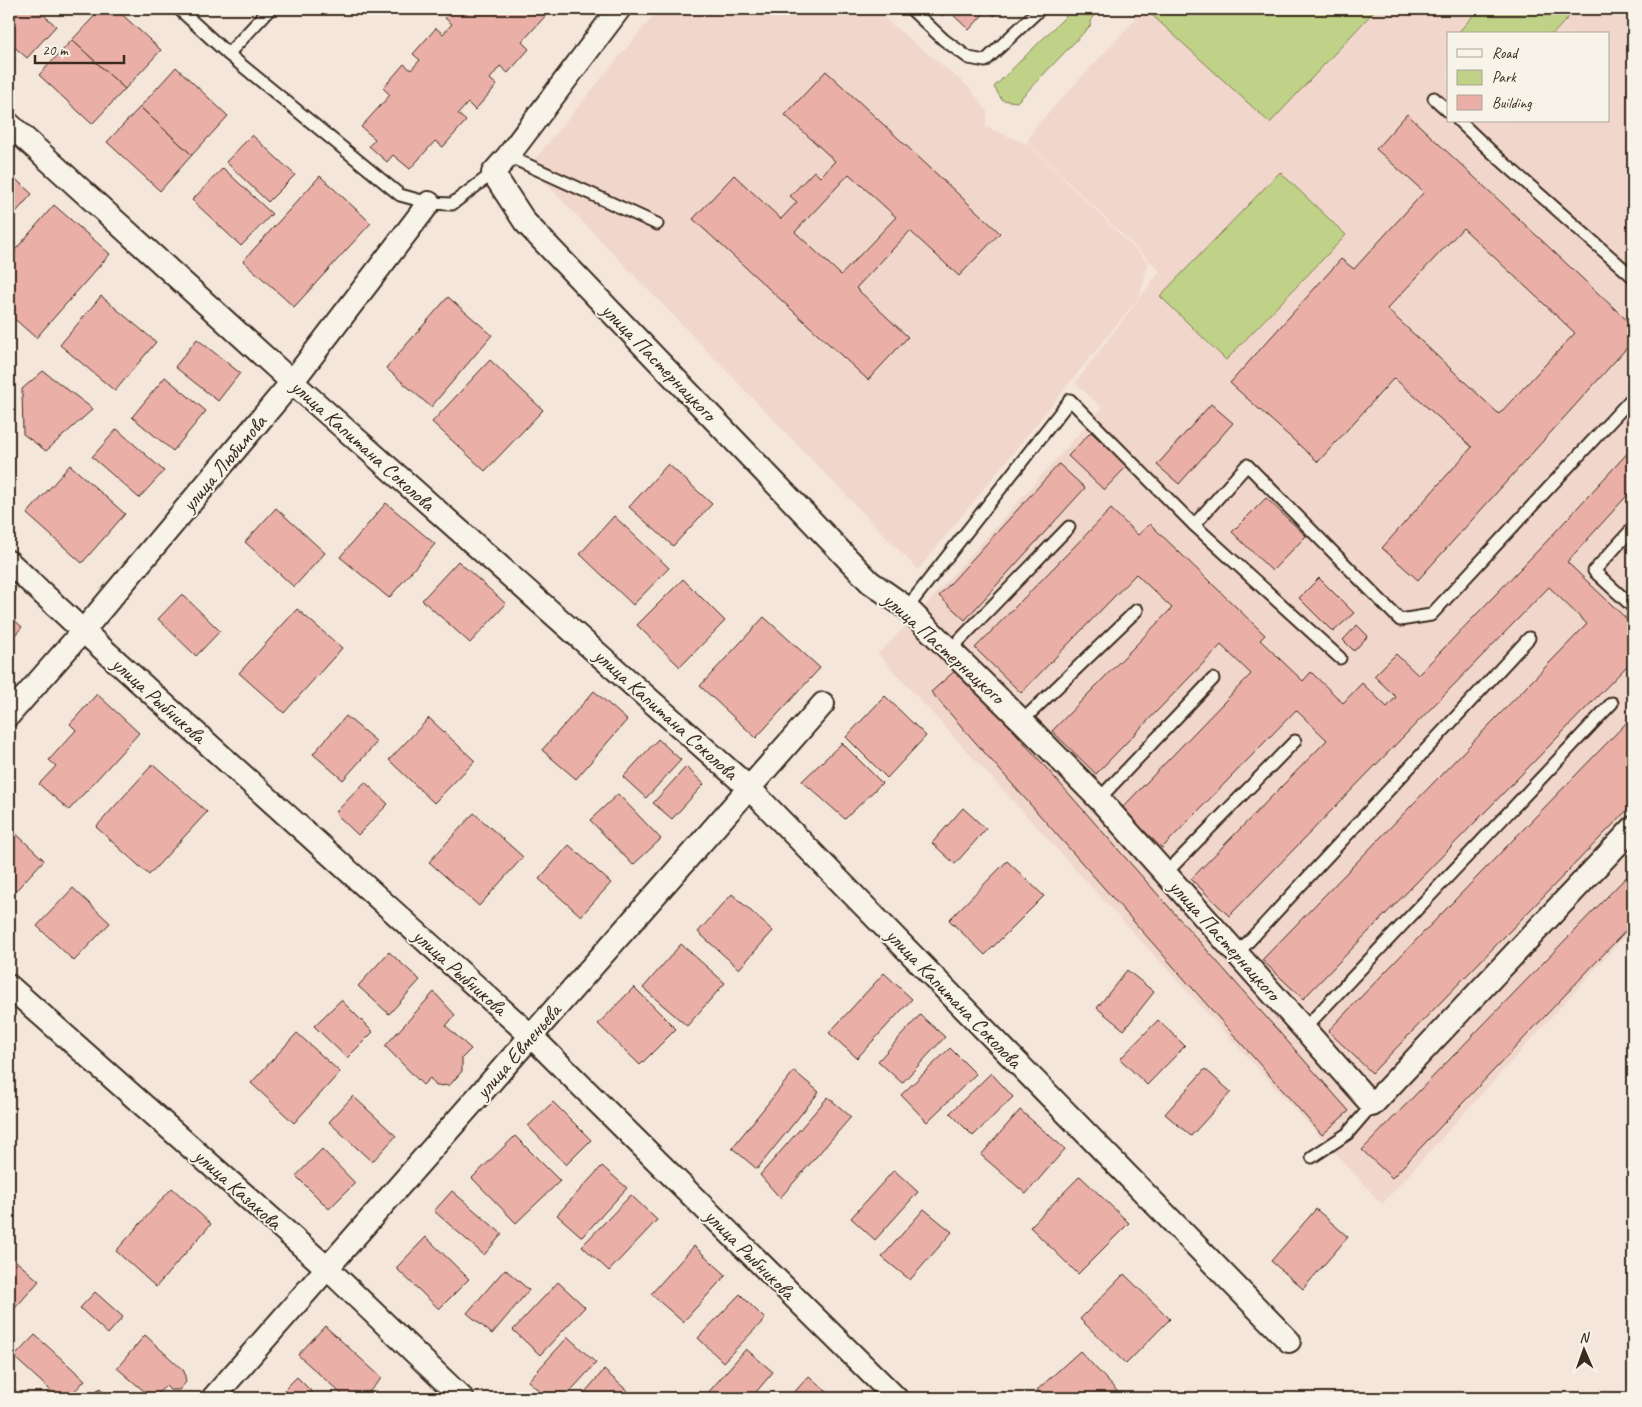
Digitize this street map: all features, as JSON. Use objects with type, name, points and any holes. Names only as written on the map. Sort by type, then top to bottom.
[{"type":"street","points":[[493,173],[508,156],[619,9]]},
{"type":"street","name":"улица Капитана Соколова","points":[[9,124],[292,382],[749,788],[1289,1341]]},
{"type":"street","name":"улица Пастернацкого","points":[[493,173],[525,222],[870,582],[906,608],[951,649],[1099,799],[1372,1105]]},
{"type":"street","name":"улица Любимова","points":[[9,715],[83,631],[292,382],[429,203]]},
{"type":"street","name":"улица Рыбникова","points":[[9,562],[531,1036],[896,1398]]},
{"type":"street","name":"улица Евменьева","points":[[213,1398],[823,704]]},
{"type":"street","points":[[1372,1105],[1633,828]]},
{"type":"street","name":"улица Казакова","points":[[9,986],[328,1268],[462,1398]]},
{"type":"lane","points":[[179,9],[228,54],[400,195],[429,203],[452,204],[493,173]]},
{"type":"lane","points":[[228,54],[270,9]]},
{"type":"lane","points":[[911,9],[944,40],[969,58],[985,61],[1040,9]]},
{"type":"lane","points":[[1434,98],[1447,110]]},
{"type":"lane","points":[[1460,122],[1633,277]]},
{"type":"lane","points":[[508,156],[657,224]]},
{"type":"lane","points":[[1194,525],[1247,465],[1400,620],[1431,615],[1633,397]]},
{"type":"lane","points":[[906,608],[1070,400],[1194,525],[1340,658]]},
{"type":"lane","points":[[951,649],[1069,527]]},
{"type":"lane","points":[[1633,528],[1594,571],[1633,607]]},
{"type":"lane","points":[[1022,721],[1136,610]]},
{"type":"lane","points":[[1238,953],[1529,638]]},
{"type":"lane","points":[[1099,799],[1213,679]]},
{"type":"lane","points":[[1304,1029],[1612,703]]},
{"type":"lane","points":[[1166,874],[1295,741]]},
{"type":"lane","points":[[1312,1157],[1347,1134],[1372,1105]]},
{"type":"shaded area","points":[[659,9],[873,9],[969,87],[987,111],[986,127],[1028,144],[1148,262],[1140,296],[918,570],[529,166]]},
{"type":"shaded area","points":[[1137,9],[1633,9],[1633,927],[1382,1204],[878,654],[915,617],[1102,408],[1075,383],[1160,271],[1027,142],[1036,126],[1134,21]]},
{"type":"green space","points":[[1073,9],[1095,9],[1090,26],[1017,102],[1002,100],[994,87]]},
{"type":"green space","points":[[1158,9],[1376,9],[1270,123],[1152,15]]},
{"type":"green space","points":[[1479,9],[1576,9],[1555,32],[1459,32]]},
{"type":"green space","points":[[1280,172],[1346,235],[1226,360],[1160,296]]},
{"type":"building","points":[[9,9],[37,9],[56,26],[27,58],[9,42]]},
{"type":"building","points":[[101,9],[116,9],[161,50],[125,89],[72,40]]},
{"type":"building","points":[[453,9],[544,9],[548,13],[522,42],[529,49],[508,73],[500,66],[490,79],[497,85],[475,110],[468,103],[458,114],[466,121],[443,147],[435,141],[410,169],[393,155],[387,162],[369,146],[375,139],[361,127],[390,95],[383,88],[404,64],[411,70],[420,60],[413,54],[436,28],[443,34],[452,24],[445,18]]},
{"type":"building","points":[[934,9],[988,9],[969,30],[948,10],[942,16]]},
{"type":"building","points":[[988,9],[1001,9],[994,16]]},
{"type":"building","points":[[72,40],[125,89],[92,124],[39,75]]},
{"type":"building","points":[[176,67],[228,116],[192,155],[140,107]]},
{"type":"building","points":[[826,71],[1000,233],[959,276],[910,231],[856,288],[908,337],[868,380],[693,219],[734,175],[781,219],[797,202],[790,196],[814,171],[820,177],[835,161],[785,115]],"holes":[[[849,174],[896,217],[841,275],[795,232]]]},
{"type":"building","points":[[140,107],[192,155],[160,191],[107,142]]},
{"type":"building","points":[[1407,114],[1633,326],[1633,341],[1418,580],[1382,548],[1472,447],[1394,378],[1318,462],[1230,383],[1341,259],[1354,269],[1424,192],[1376,149]],"holes":[[[1463,228],[1575,333],[1499,414],[1387,309]]]},
{"type":"building","points":[[252,135],[295,175],[268,202],[226,162]]},
{"type":"building","points":[[223,168],[272,214],[241,246],[192,200]]},
{"type":"building","points":[[9,173],[32,194],[9,220]]},
{"type":"building","points":[[320,176],[371,223],[294,307],[243,261]]},
{"type":"building","points":[[54,205],[110,254],[36,338],[9,314],[9,257]]},
{"type":"building","points":[[101,296],[156,342],[115,391],[60,345]]},
{"type":"building","points":[[448,297],[492,335],[431,407],[386,368]]},
{"type":"building","points":[[197,339],[240,373],[218,401],[175,367]]},
{"type":"building","points":[[490,360],[543,410],[485,471],[432,422]]},
{"type":"building","points":[[43,371],[93,409],[46,451],[23,434],[22,389]]},
{"type":"building","points":[[165,377],[206,411],[173,451],[132,417]]},
{"type":"building","points":[[1211,404],[1233,423],[1179,484],[1157,465]]},
{"type":"building","points":[[117,429],[164,471],[139,498],[92,457]]},
{"type":"building","points":[[1091,432],[1127,466],[1104,490],[1068,456]]},
{"type":"building","points":[[1633,447],[1633,489],[1567,562],[1633,625],[1633,668],[1629,664],[1303,999],[1262,960],[1587,624],[1549,587],[1229,916],[1191,879],[1327,740],[1296,710],[1162,848],[1121,809],[1251,674],[1221,645],[1096,774],[1052,731],[1172,608],[1136,574],[1021,693],[975,648],[1111,509],[1138,535],[1150,524],[1265,635],[1260,640],[1303,681],[1311,672],[1343,703],[1362,683],[1387,707],[1396,697],[1374,676],[1396,654],[1418,675],[1546,542]]},
{"type":"building","points":[[668,464],[712,504],[673,546],[629,507]]},
{"type":"building","points":[[1059,464],[1085,488],[965,620],[939,596]]},
{"type":"building","points":[[70,465],[125,514],[82,563],[27,514]]},
{"type":"building","points":[[1266,498],[1306,536],[1272,571],[1232,532]]},
{"type":"building","points":[[386,503],[435,544],[389,598],[340,557]]},
{"type":"building","points":[[276,508],[325,553],[294,587],[245,542]]},
{"type":"building","points":[[614,516],[669,568],[633,605],[580,554]]},
{"type":"building","points":[[458,561],[506,604],[470,643],[422,600]]},
{"type":"building","points":[[1319,578],[1354,613],[1333,632],[1299,598]]},
{"type":"building","points":[[683,579],[725,621],[680,667],[637,625]]},
{"type":"building","points":[[182,594],[220,631],[196,656],[158,619]]},
{"type":"building","points":[[297,609],[342,648],[284,713],[239,673]]},
{"type":"building","points":[[9,615],[22,627],[9,642]]},
{"type":"building","points":[[764,617],[820,668],[756,738],[700,686]]},
{"type":"building","points":[[1357,625],[1368,636],[1354,651],[1343,640]]},
{"type":"building","points":[[958,668],[1349,1111],[1322,1135],[931,692]]},
{"type":"building","points":[[594,691],[627,720],[576,779],[542,750]]},
{"type":"building","points":[[97,694],[139,733],[69,810],[39,784],[56,766],[49,760],[76,730],[70,724]]},
{"type":"building","points":[[885,696],[926,736],[887,778],[846,737]]},
{"type":"building","points":[[346,716],[377,742],[343,780],[313,754]]},
{"type":"building","points":[[1633,716],[1633,804],[1372,1073],[1328,1031]]},
{"type":"building","points":[[429,718],[475,761],[434,803],[389,760]]},
{"type":"building","points":[[658,739],[681,760],[646,798],[623,777]]},
{"type":"building","points":[[842,743],[882,783],[845,819],[802,781]]},
{"type":"building","points":[[153,764],[207,812],[149,875],[96,827]]},
{"type":"building","points":[[686,767],[704,784],[672,819],[653,803]]},
{"type":"building","points":[[365,782],[388,804],[358,835],[335,813]]},
{"type":"building","points":[[618,794],[661,839],[633,865],[590,820]]},
{"type":"building","points":[[963,808],[986,829],[955,864],[932,843]]},
{"type":"building","points":[[474,813],[523,857],[479,906],[429,862]]},
{"type":"building","points":[[9,827],[44,860],[9,898]]},
{"type":"building","points":[[569,845],[611,883],[581,916],[539,879]]},
{"type":"building","points":[[1007,861],[1044,896],[985,955],[949,920]]},
{"type":"building","points":[[1633,870],[1633,923],[1392,1178],[1362,1150]]},
{"type":"building","points":[[73,888],[110,923],[74,961],[37,926]]},
{"type":"building","points":[[732,894],[773,931],[739,969],[698,932]]},
{"type":"building","points":[[681,944],[725,983],[687,1026],[643,988]]},
{"type":"building","points":[[389,952],[420,980],[389,1014],[358,986]]},
{"type":"building","points":[[1127,970],[1154,992],[1124,1030],[1097,1008]]},
{"type":"building","points":[[884,973],[912,999],[857,1058],[829,1033]]},
{"type":"building","points":[[634,987],[676,1029],[640,1065],[598,1024]]},
{"type":"building","points":[[434,992],[455,1015],[446,1026],[471,1049],[462,1058],[462,1071],[450,1085],[436,1086],[430,1078],[423,1085],[385,1046]]},
{"type":"building","points":[[341,1000],[373,1032],[347,1058],[314,1026]]},
{"type":"building","points":[[920,1015],[945,1037],[902,1083],[878,1061]]},
{"type":"building","points":[[1158,1020],[1185,1046],[1147,1085],[1120,1059]]},
{"type":"building","points":[[297,1033],[340,1072],[294,1123],[251,1083]]},
{"type":"building","points":[[950,1048],[976,1074],[927,1122],[901,1095]]},
{"type":"building","points":[[1205,1069],[1231,1092],[1191,1136],[1165,1114]]},
{"type":"building","points":[[794,1071],[819,1092],[757,1169],[732,1148]]},
{"type":"building","points":[[991,1073],[1013,1097],[973,1136],[950,1113]]},
{"type":"building","points":[[353,1096],[396,1136],[372,1162],[329,1122]]},
{"type":"building","points":[[828,1097],[851,1117],[780,1198],[760,1175]]},
{"type":"building","points":[[553,1102],[591,1140],[566,1165],[528,1126]]},
{"type":"building","points":[[1020,1110],[1065,1149],[1026,1194],[981,1155]]},
{"type":"building","points":[[515,1136],[560,1181],[516,1223],[472,1178]]},
{"type":"building","points":[[322,1149],[355,1183],[329,1209],[296,1176]]},
{"type":"building","points":[[602,1166],[627,1188],[582,1237],[557,1215]]},
{"type":"building","points":[[894,1170],[918,1192],[875,1240],[851,1218]]},
{"type":"building","points":[[1080,1176],[1129,1223],[1078,1274],[1030,1227]]},
{"type":"building","points":[[172,1188],[211,1224],[156,1287],[116,1251]]},
{"type":"building","points":[[452,1191],[502,1234],[484,1255],[434,1211]]},
{"type":"building","points":[[631,1195],[657,1220],[609,1271],[582,1246]]},
{"type":"building","points":[[924,1209],[952,1232],[910,1280],[882,1257]]},
{"type":"building","points":[[1316,1209],[1348,1237],[1303,1289],[1271,1261]]},
{"type":"building","points":[[426,1237],[469,1279],[439,1309],[396,1268]]},
{"type":"building","points":[[694,1246],[726,1275],[683,1322],[651,1294]]},
{"type":"building","points":[[9,1255],[39,1281],[9,1315]]},
{"type":"building","points":[[505,1269],[529,1290],[492,1334],[467,1313]]},
{"type":"building","points":[[1124,1274],[1170,1319],[1126,1364],[1080,1319]]},
{"type":"building","points":[[558,1282],[585,1307],[540,1355],[513,1330]]},
{"type":"building","points":[[95,1292],[123,1317],[108,1334],[80,1308]]},
{"type":"building","points":[[740,1294],[765,1319],[723,1362],[698,1338]]},
{"type":"building","points":[[325,1326],[382,1378],[363,1398],[346,1398],[298,1355]]},
{"type":"building","points":[[35,1335],[85,1380],[68,1398],[59,1398],[14,1357]]},
{"type":"building","points":[[145,1335],[184,1371],[186,1382],[179,1390],[170,1390],[166,1386],[152,1398],[117,1368]]},
{"type":"building","points":[[568,1337],[596,1363],[564,1398],[547,1398],[528,1381]]},
{"type":"building","points":[[746,1349],[773,1372],[751,1398],[712,1398],[707,1394]]},
{"type":"building","points":[[1080,1351],[1118,1392],[1112,1398],[1045,1398],[1037,1390]]},
{"type":"building","points":[[604,1370],[632,1395],[629,1398],[580,1398]]},
{"type":"building","points":[[809,1376],[834,1398],[789,1398]]},
{"type":"building","points":[[297,1377],[318,1398],[276,1398]]},
{"type":"building","points":[[100,1388],[111,1398],[91,1398]]}]
